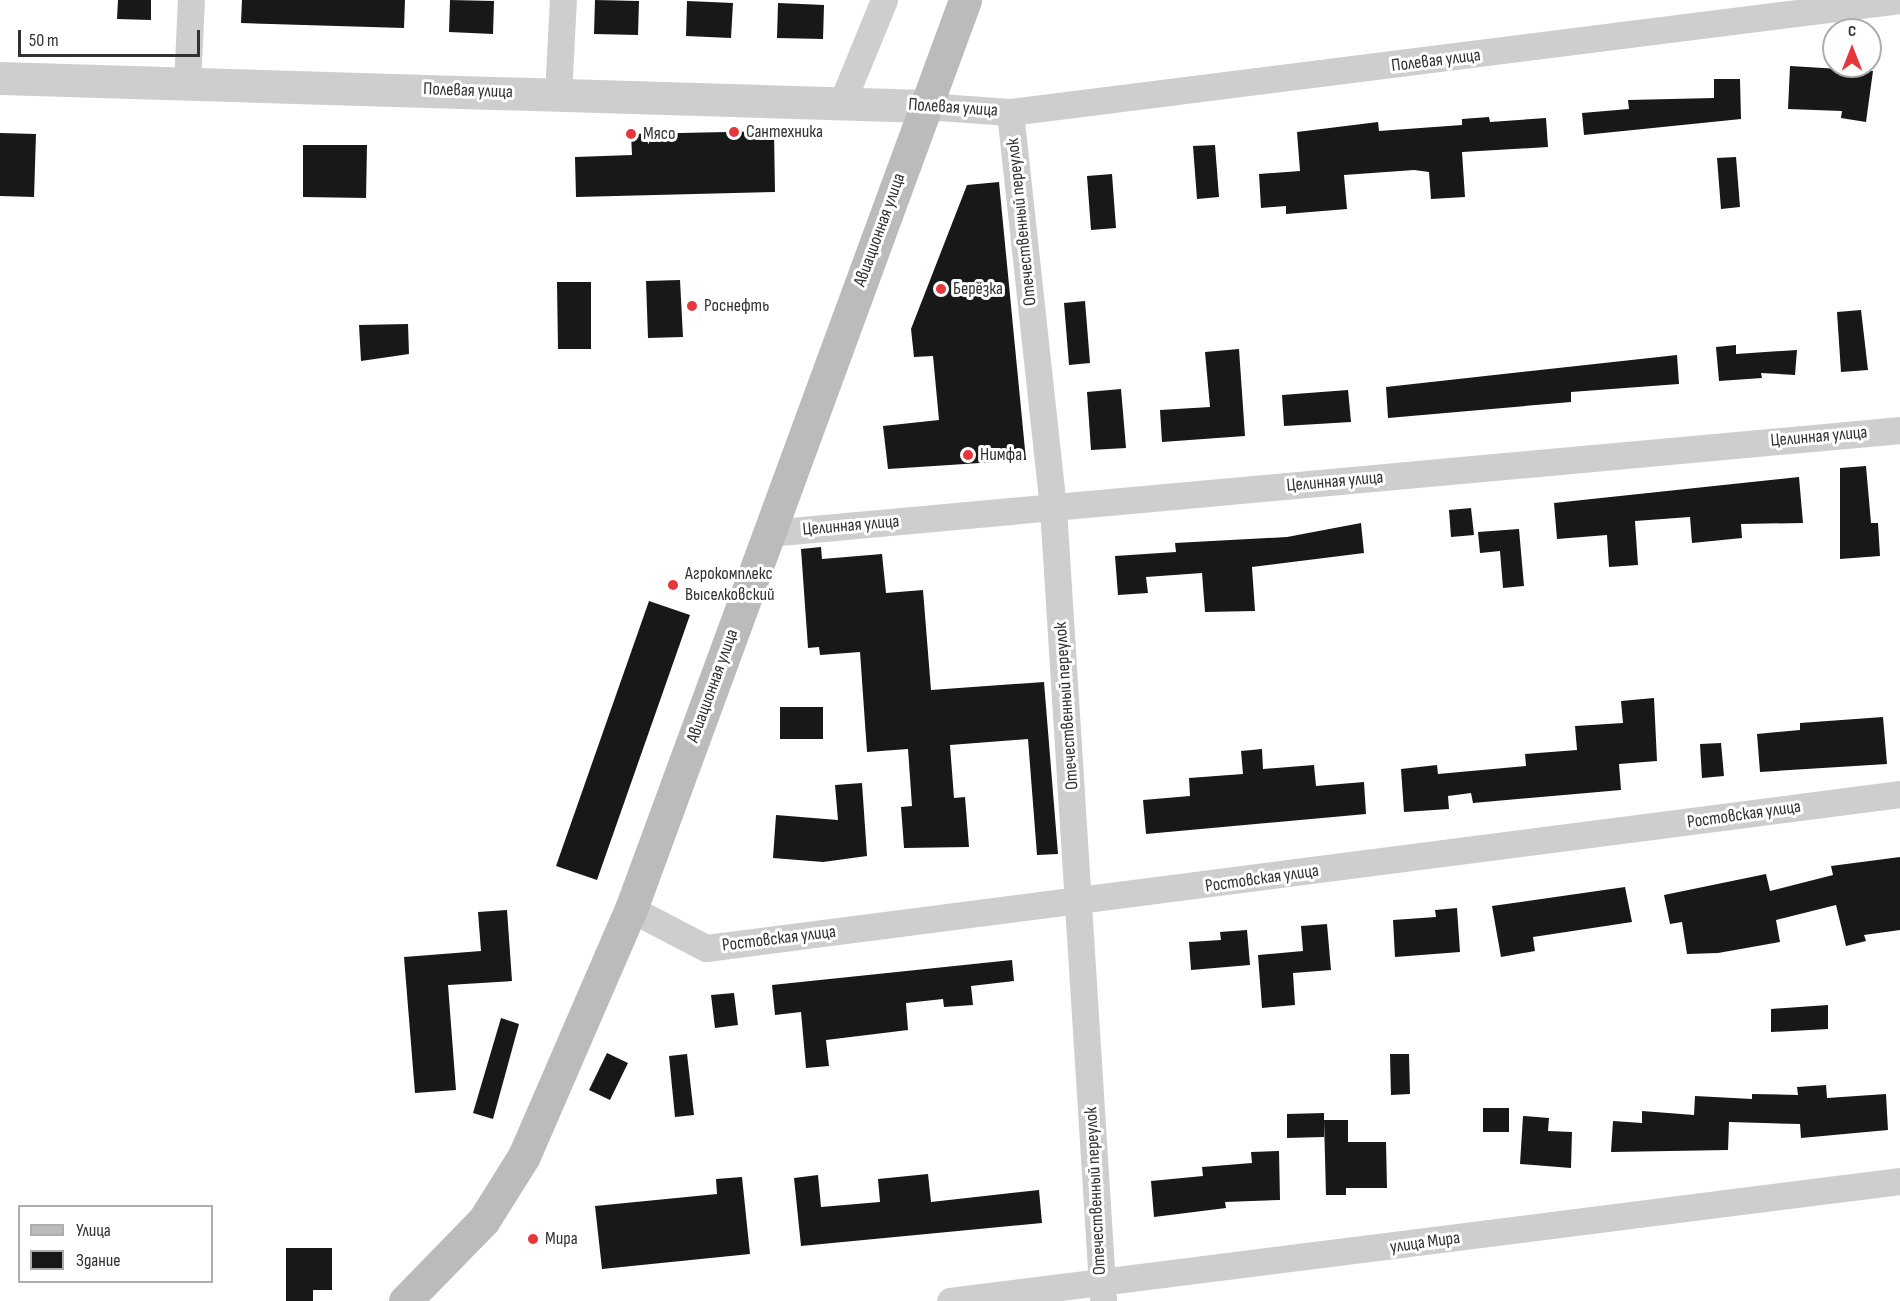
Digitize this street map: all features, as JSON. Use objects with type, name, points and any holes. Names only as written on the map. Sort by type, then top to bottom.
[{"type":"main road","name":"Авиационная улица","points":[[405,1301],[484,1220],[524,1156],[632,909],[965,0]]},
{"type":"street","points":[[187,84],[190,0]]},
{"type":"street","points":[[558,94],[563,0]]},
{"type":"street","points":[[843,100],[884,0]]},
{"type":"street","name":"Полевая улица","points":[[0,78],[843,100],[1010,112],[1900,0]]},
{"type":"street","name":"Отечественный переулок","points":[[1010,112],[1053,508],[1081,903],[1102,1293]]},
{"type":"street","name":"Целинная улица","points":[[769,533],[1900,430]]},
{"type":"street","name":"Ростовская улица","points":[[632,909],[706,948],[1081,903],[1900,794]]},
{"type":"street","name":"улица Мира","points":[[950,1301],[1102,1293],[1900,1180]]},
{"type":"building","points":[[118,0],[151,0],[151,20],[117,19]]},
{"type":"building","points":[[242,0],[405,0],[404,28],[241,23]]},
{"type":"building","points":[[450,0],[494,1],[493,34],[449,32]]},
{"type":"building","points":[[595,0],[639,1],[638,35],[594,34]]},
{"type":"building","points":[[687,1],[733,3],[731,38],[686,36]]},
{"type":"building","points":[[778,3],[824,5],[823,39],[777,38]]},
{"type":"building","points":[[1790,66],[1822,68],[1822,78],[1872,78],[1866,122],[1841,118],[1842,111],[1788,109]]},
{"type":"building","points":[[1714,79],[1740,79],[1741,119],[1584,135],[1582,113],[1629,109],[1628,100],[1714,98]]},
{"type":"building","points":[[1489,117],[1490,122],[1546,118],[1548,147],[1462,152],[1465,197],[1431,199],[1429,172],[1414,170],[1344,175],[1347,209],[1286,214],[1286,206],[1261,208],[1259,174],[1300,171],[1297,132],[1378,122],[1379,131],[1462,125],[1462,119]]},
{"type":"building","points":[[774,131],[775,192],[576,197],[575,157],[632,155],[631,134]]},
{"type":"building","points":[[0,133],[36,134],[34,197],[0,196]]},
{"type":"building","points":[[303,145],[367,145],[366,198],[303,197]]},
{"type":"building","points":[[1215,145],[1219,197],[1197,199],[1193,146]]},
{"type":"building","points":[[1736,157],[1740,207],[1721,209],[1717,158]]},
{"type":"building","points":[[1112,174],[1116,228],[1091,230],[1087,176]]},
{"type":"building","points":[[999,182],[1026,460],[888,469],[883,426],[939,420],[933,356],[914,357],[911,329],[967,185]]},
{"type":"building","points":[[680,280],[683,337],[648,338],[646,281]]},
{"type":"building","points":[[557,282],[591,282],[591,349],[558,349]]},
{"type":"building","points":[[1085,301],[1090,363],[1069,365],[1064,303]]},
{"type":"building","points":[[1861,310],[1868,370],[1841,372],[1837,312]]},
{"type":"building","points":[[408,324],[409,354],[361,361],[359,325]]},
{"type":"building","points":[[1736,345],[1736,354],[1797,350],[1795,375],[1761,373],[1762,378],[1719,381],[1716,347]]},
{"type":"building","points":[[1239,349],[1245,436],[1162,442],[1160,410],[1210,407],[1205,352]]},
{"type":"building","points":[[1677,355],[1679,384],[1571,392],[1571,402],[1388,418],[1386,387]]},
{"type":"building","points":[[1121,389],[1126,448],[1091,450],[1087,392]]},
{"type":"building","points":[[1348,390],[1351,422],[1284,426],[1282,395]]},
{"type":"building","points":[[1866,466],[1871,523],[1878,523],[1880,556],[1840,559],[1840,468]]},
{"type":"building","points":[[1799,477],[1803,523],[1741,524],[1742,538],[1692,543],[1690,517],[1635,521],[1638,565],[1609,567],[1607,535],[1557,539],[1554,503]]},
{"type":"building","points":[[1471,508],[1474,535],[1451,537],[1449,510]]},
{"type":"building","points":[[1361,523],[1364,553],[1252,567],[1255,611],[1205,612],[1202,573],[1146,577],[1148,593],[1118,595],[1115,556],[1176,552],[1175,543],[1287,537]]},
{"type":"building","points":[[1519,529],[1524,586],[1503,588],[1500,551],[1480,553],[1478,532]]},
{"type":"building","points":[[821,547],[822,559],[882,554],[886,593],[923,590],[931,690],[1044,682],[1058,854],[1037,855],[1028,739],[950,745],[954,798],[965,797],[969,847],[904,848],[901,807],[912,806],[908,749],[867,752],[860,652],[820,655],[819,647],[808,648],[801,549]]},
{"type":"building","points":[[649,601],[690,615],[597,880],[556,866]]},
{"type":"building","points":[[1654,698],[1657,761],[1619,764],[1621,790],[1473,803],[1471,793],[1448,796],[1449,809],[1404,812],[1401,769],[1437,765],[1438,774],[1526,766],[1525,754],[1577,750],[1575,726],[1623,723],[1621,701]]},
{"type":"building","points":[[780,707],[823,707],[823,739],[780,739]]},
{"type":"building","points":[[1883,717],[1887,764],[1760,772],[1757,734],[1800,730],[1800,723]]},
{"type":"building","points":[[1721,743],[1724,776],[1702,778],[1700,744]]},
{"type":"building","points":[[1262,749],[1263,769],[1314,765],[1316,786],[1364,782],[1366,814],[1146,834],[1143,800],[1190,796],[1189,778],[1243,774],[1241,751]]},
{"type":"building","points":[[862,783],[867,856],[823,862],[773,858],[776,815],[838,820],[835,785]]},
{"type":"building","points":[[1900,857],[1900,930],[1864,935],[1866,941],[1846,946],[1836,905],[1776,920],[1780,942],[1718,953],[1687,954],[1682,922],[1670,924],[1664,895],[1766,874],[1770,891],[1833,875],[1831,866]]},
{"type":"building","points":[[1625,887],[1632,922],[1533,937],[1535,951],[1501,957],[1492,906]]},
{"type":"building","points":[[1457,908],[1460,952],[1395,957],[1393,920],[1436,917],[1435,910]]},
{"type":"building","points":[[507,910],[512,981],[448,985],[456,1090],[415,1093],[404,957],[481,951],[478,912]]},
{"type":"building","points":[[1327,924],[1331,970],[1293,973],[1295,1005],[1262,1008],[1258,955],[1303,951],[1301,926]]},
{"type":"building","points":[[1247,930],[1250,965],[1191,970],[1189,942],[1221,940],[1220,932]]},
{"type":"building","points":[[1012,960],[1014,981],[971,986],[973,1005],[944,1007],[943,999],[906,1003],[908,1030],[826,1040],[829,1066],[806,1068],[801,1012],[775,1015],[772,985]]},
{"type":"building","points":[[734,993],[738,1025],[715,1028],[711,995]]},
{"type":"building","points":[[1828,1005],[1828,1029],[1771,1032],[1771,1009]]},
{"type":"building","points":[[501,1018],[519,1024],[493,1119],[473,1113]]},
{"type":"building","points":[[607,1053],[628,1063],[610,1100],[589,1090]]},
{"type":"building","points":[[687,1054],[694,1115],[675,1117],[669,1056]]},
{"type":"building","points":[[1390,1054],[1409,1054],[1410,1094],[1391,1095]]},
{"type":"building","points":[[1826,1085],[1827,1098],[1886,1094],[1888,1130],[1801,1138],[1800,1124],[1729,1122],[1728,1150],[1611,1152],[1613,1121],[1642,1123],[1642,1111],[1694,1115],[1695,1096],[1752,1099],[1752,1094],[1798,1095],[1797,1087]]},
{"type":"building","points":[[1483,1108],[1509,1108],[1509,1132],[1483,1132]]},
{"type":"building","points":[[1324,1113],[1324,1137],[1287,1138],[1287,1114]]},
{"type":"building","points":[[1523,1116],[1549,1118],[1548,1131],[1572,1132],[1571,1168],[1520,1164]]},
{"type":"building","points":[[1324,1120],[1348,1120],[1348,1142],[1386,1142],[1387,1188],[1346,1188],[1346,1195],[1326,1195]]},
{"type":"building","points":[[1279,1151],[1280,1200],[1225,1202],[1226,1208],[1154,1217],[1151,1181],[1203,1176],[1202,1167],[1252,1163],[1251,1152]]},
{"type":"building","points":[[928,1174],[931,1202],[1039,1190],[1042,1223],[801,1246],[794,1178],[818,1175],[821,1207],[880,1202],[878,1179]]},
{"type":"building","points":[[742,1177],[750,1254],[602,1269],[595,1206],[717,1194],[716,1179]]},
{"type":"building","points":[[286,1248],[332,1248],[332,1290],[313,1290],[313,1301],[286,1301]]},
{"type":"place","name":"Сантехника","points":[[734,132]]},
{"type":"place","name":"Мясо","points":[[631,134]]},
{"type":"place","name":"Берёзка","points":[[941,289]]},
{"type":"place","name":"Роснефть","points":[[692,306]]},
{"type":"place","name":"Нимфа","points":[[968,455]]},
{"type":"place","name":"Агрокомплекс Выселковский","points":[[673,585]]},
{"type":"place","name":"Мира","points":[[533,1239]]}]
